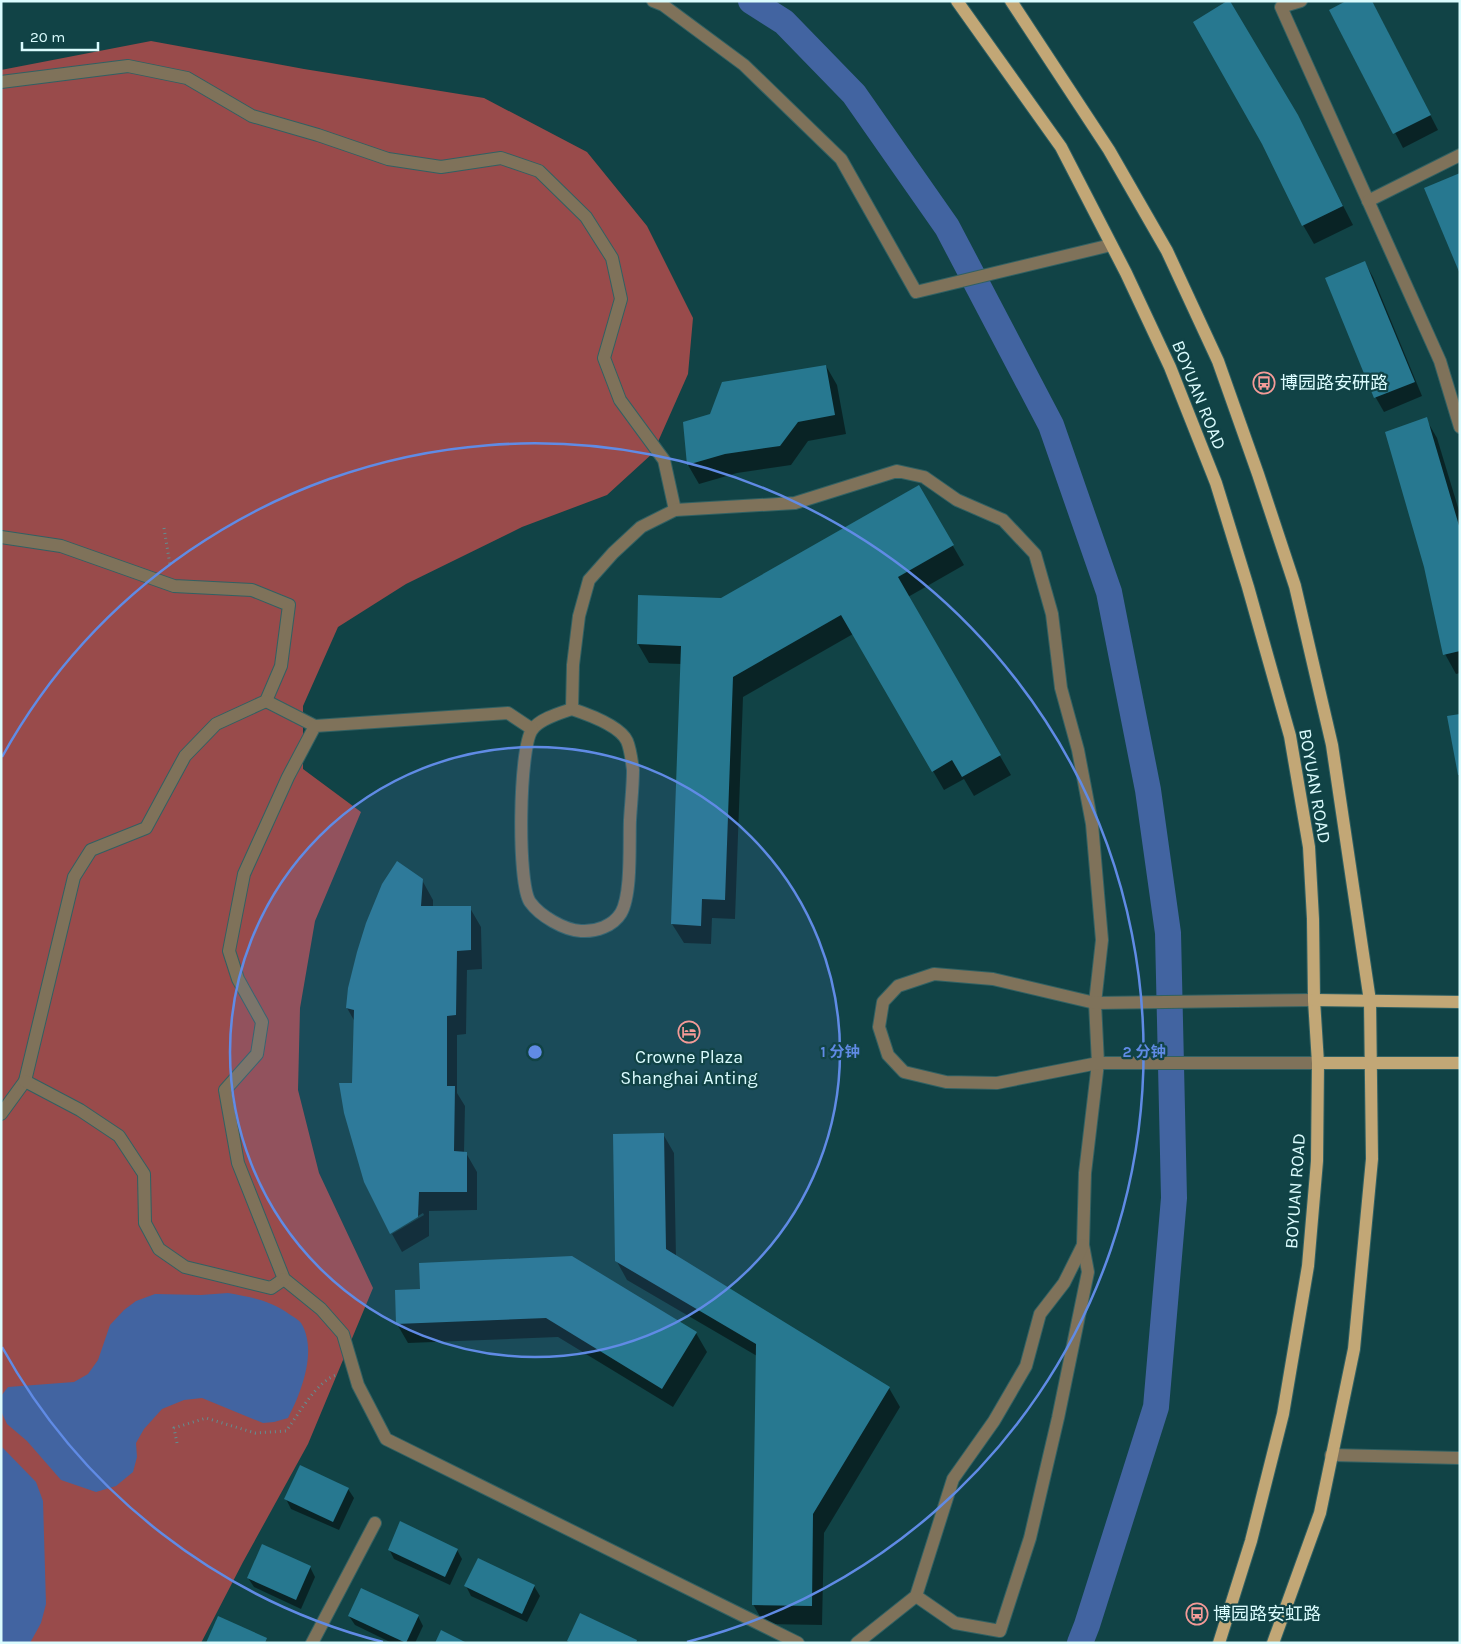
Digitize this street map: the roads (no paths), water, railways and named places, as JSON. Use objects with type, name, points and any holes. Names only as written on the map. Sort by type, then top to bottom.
[{"type":"main road","name":"BOYUAN ROAD","points":[[957,1],[1061,147],[1170,367],[1216,483],[1248,588],[1290,736],[1309,847],[1318,1063],[1317,1161],[1308,1266],[1283,1414],[1251,1541],[1218,1643]]},
{"type":"main road","name":"BOYUAN ROAD","points":[[1011,1],[1109,150],[1167,251],[1218,361],[1238,414],[1295,586],[1332,745],[1370,1001],[1372,1159],[1354,1349],[1320,1512],[1273,1643]]},
{"type":"main road","points":[[1314,1000],[1460,1002]]},
{"type":"main road","points":[[1318,1063],[1460,1063]]},
{"type":"street","points":[[653,1],[663,5],[744,65],[840,159],[916,292],[1111,245]]},
{"type":"street","points":[[1301,1],[1281,7],[1440,361],[1460,427]]},
{"type":"street","points":[[1,82],[128,66],[187,78],[252,116],[318,135],[388,159],[441,167],[501,158],[539,171],[586,217],[612,258],[621,299],[604,358],[620,400],[664,460],[675,510]]},
{"type":"street","points":[[1368,201],[1460,155]]},
{"type":"street","points":[[572,709],[573,665],[579,616],[589,580],[613,553],[641,527],[675,510],[795,502],[897,471],[924,477],[957,500],[1004,520],[1035,554],[1052,614],[1061,688],[1078,750],[1092,824],[1102,940],[1095,1003],[1098,1063],[1085,1173],[1082,1245],[1088,1272],[1058,1418],[1030,1538],[1000,1632],[955,1623],[916,1596]]},
{"type":"street","points":[[1,537],[61,546],[174,586],[252,590],[289,605],[281,666],[266,701],[216,724],[185,756],[146,828],[91,850],[74,877],[25,1081],[1,1114]]},
{"type":"street","points":[[266,701],[315,726],[508,713],[532,729]]},
{"type":"street","points":[[572,709],[593,716],[606,723],[627,740],[633,769],[627,894],[620,913],[607,927],[581,931],[553,923],[529,901],[523,876],[521,814],[525,748],[532,729],[549,718],[572,709]]},
{"type":"street","points":[[315,726],[288,777],[244,874],[229,951],[238,979],[262,1022],[257,1054],[225,1090],[238,1163],[284,1279],[321,1310],[343,1334],[358,1385],[386,1440],[798,1643]]},
{"type":"street","points":[[1314,1000],[1095,1003],[993,979],[934,974],[898,986],[883,1002],[879,1027],[888,1055],[904,1072],[946,1082],[997,1083],[1098,1063],[1318,1063]]},
{"type":"street","points":[[25,1081],[80,1110],[119,1136],[144,1174],[144,1223],[159,1249],[186,1267],[271,1288],[284,1279]]},
{"type":"street","points":[[857,1643],[916,1596],[953,1479],[994,1421],[1026,1366],[1040,1314],[1064,1283],[1082,1245]]},
{"type":"street","points":[[1332,1455],[1460,1458]]},
{"type":"street","points":[[312,1643],[375,1523]]},
{"type":"water","points":[[228,1293],[267,1302],[282,1309],[301,1323],[306,1334],[308,1358],[298,1396],[288,1418],[263,1423],[202,1398],[184,1400],[162,1409],[144,1429],[136,1443],[137,1457],[133,1472],[116,1486],[96,1492],[61,1480],[27,1441],[7,1424],[1,1411],[1,1396],[8,1387],[74,1382],[88,1374],[98,1360],[110,1325],[124,1310],[136,1301],[155,1294],[201,1295]]},
{"type":"water","points":[[1,1446],[36,1482],[43,1501],[46,1604],[41,1623],[30,1643],[1,1643]]},
{"type":"waterway","points":[[751,1],[784,22],[854,94],[947,227],[1051,425],[1109,592],[1148,790],[1168,933],[1174,1198],[1156,1407],[1080,1643]]},
{"type":"place","name":"博园路安研路","points":[[1264,383]]},
{"type":"place","name":"Crowne Plaza Shanghai Anting","points":[[689,1032]]},
{"type":"place","name":"博园路安虹路","points":[[1197,1614]]}]
